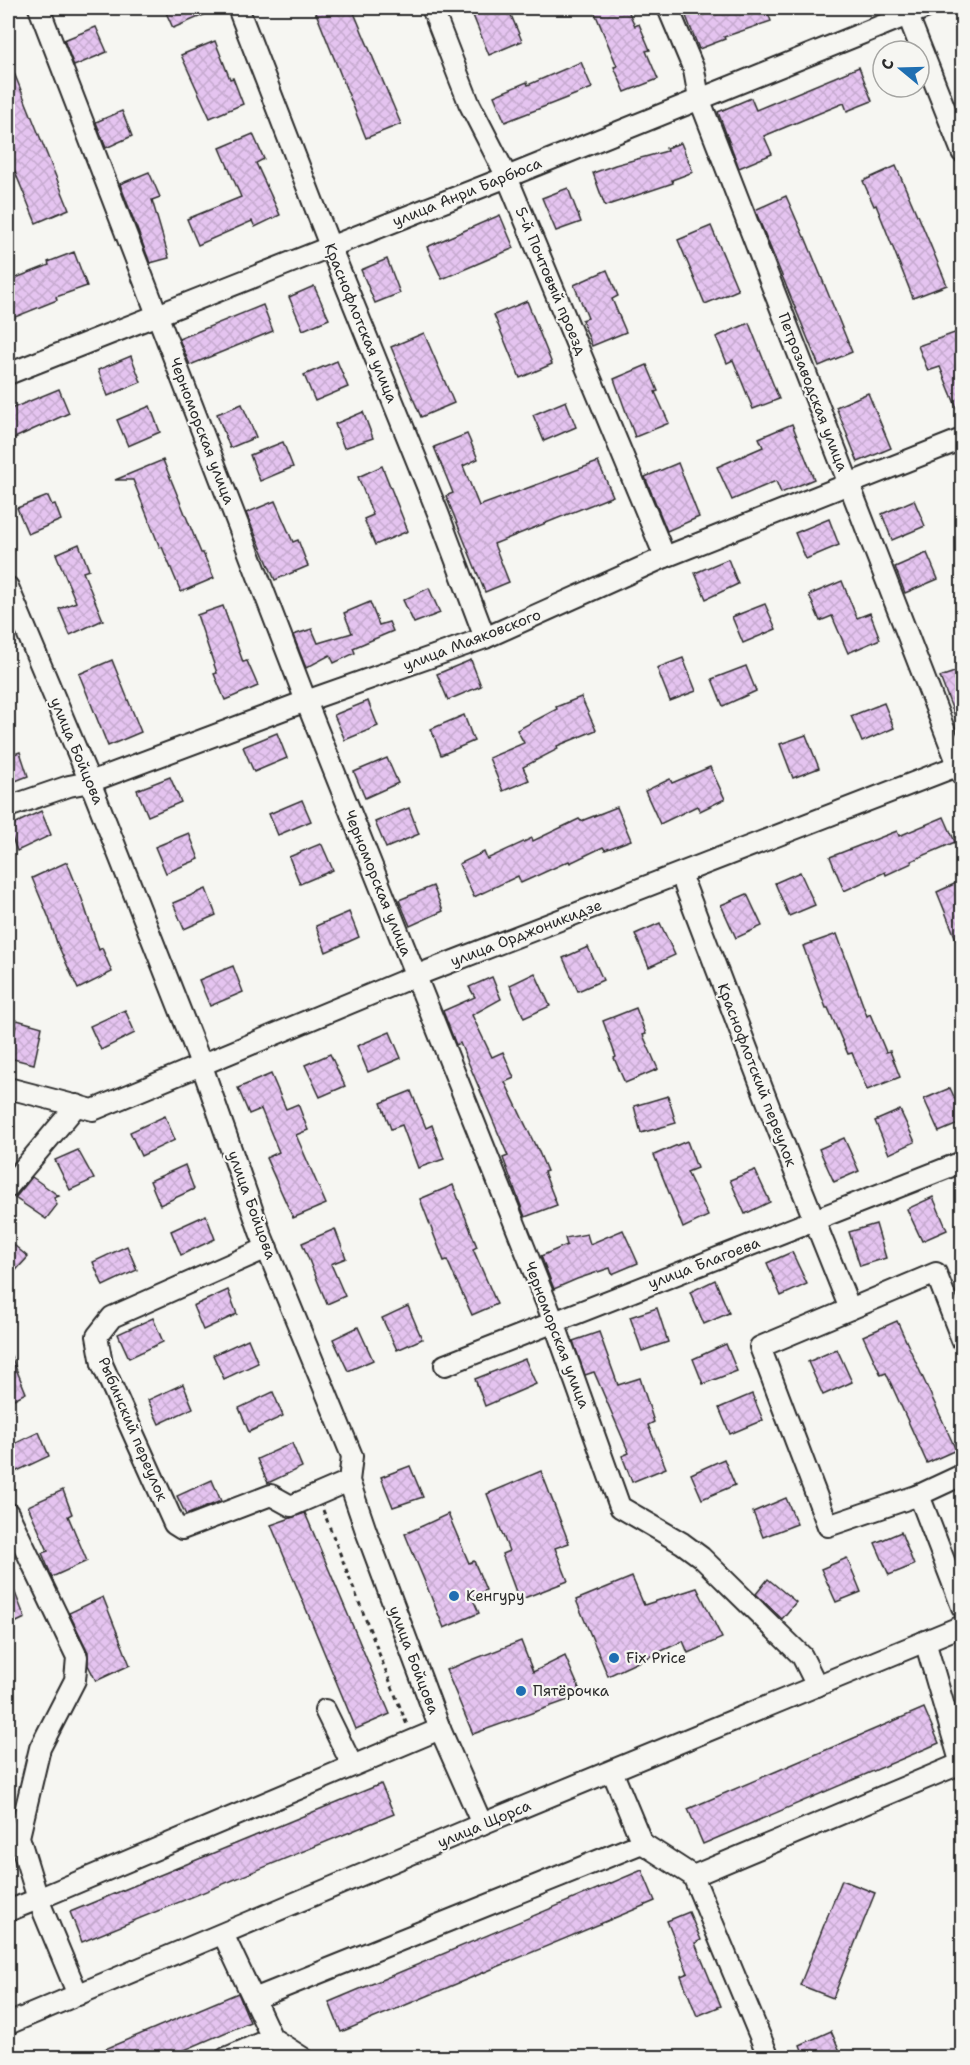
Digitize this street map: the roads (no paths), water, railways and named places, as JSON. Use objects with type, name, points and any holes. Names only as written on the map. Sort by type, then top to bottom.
[{"type":"street","name":"Черноморская улица","points":[[39,8],[306,701],[554,1322],[620,1507],[682,1543],[717,1571],[802,1656],[817,1686]]},
{"type":"street","name":"Краснофлотская улица","points":[[238,8],[330,246],[438,513],[485,638]]},
{"type":"street","name":"5-й Почтовый проезд","points":[[432,8],[469,103],[507,177],[665,557]]},
{"type":"street","name":"Петрозаводская улица","points":[[668,8],[694,70],[699,98],[848,484],[961,768]]},
{"type":"street","name":"улица Анри Барбюса","points":[[8,374],[507,177],[913,10]]},
{"type":"street","points":[[913,10],[963,153]]},
{"type":"street","name":"улица Маяковского","points":[[8,807],[69,786],[90,782],[306,701],[485,638],[665,557],[963,439]]},
{"type":"street","name":"улица Бойцова","points":[[8,587],[90,782],[202,1066],[267,1248],[352,1456],[349,1481],[366,1531],[440,1729],[482,1824]]},
{"type":"street","name":"улица Орджоникидзе","points":[[8,1187],[85,1108],[202,1066],[415,976],[961,768]]},
{"type":"street","name":"Краснофлотский переулок","points":[[685,886],[850,1310]]},
{"type":"street","points":[[8,1089],[85,1108]]},
{"type":"street","name":"улица Благоева","points":[[445,1365],[963,1162]]},
{"type":"street","name":"Рыбинский переулок","points":[[267,1248],[112,1317],[97,1336],[102,1364],[174,1524],[182,1530],[271,1495],[291,1506],[349,1481]]},
{"type":"street","points":[[963,1340],[936,1273],[760,1347],[828,1526],[919,1495],[963,1475]]},
{"type":"street","points":[[919,1495],[963,1607]]},
{"type":"street","points":[[8,1513],[77,1657],[75,1680],[40,1748],[19,1836],[38,1899],[78,1995]]},
{"type":"street","name":"улица Щорса","points":[[8,2024],[482,1824],[963,1626]]},
{"type":"street","points":[[693,1876],[962,1765],[925,1641]]},
{"type":"street","points":[[325,1710],[352,1765]]},
{"type":"street","points":[[8,1911],[440,1729]]},
{"type":"street","points":[[612,1771],[642,1843],[693,1876],[768,2058]]},
{"type":"street","points":[[254,1999],[642,1843]]},
{"type":"street","points":[[223,1934],[272,2038],[303,2058]]},
{"type":"street","points":[[226,2058],[272,2038]]},
{"type":"place","name":"Кенгуру","points":[[454,1596]]},
{"type":"place","name":"Fix Price","points":[[614,1658]]},
{"type":"place","name":"Пятёрочка","points":[[521,1691]]}]
